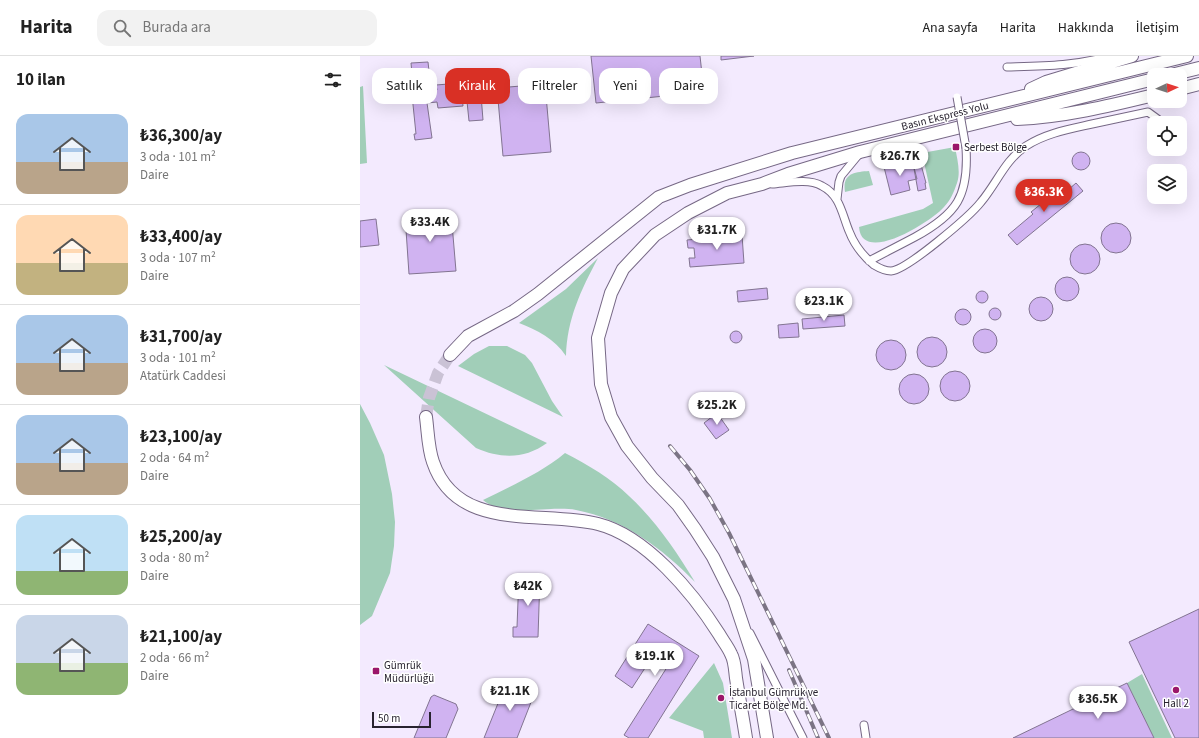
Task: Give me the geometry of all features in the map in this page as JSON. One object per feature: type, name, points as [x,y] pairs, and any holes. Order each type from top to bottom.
[{"type":"main road","points":[[1018,98],[1029,89],[1046,82],[1132,56]]},
{"type":"main road","name":"Basın Ekspress Yolu","points":[[450,355],[468,336],[514,310],[538,294],[659,197],[690,185],[792,153],[1187,56]]},
{"type":"main road","points":[[1187,71],[1199,68]]},
{"type":"main road","name":"Basın Ekspress Yolu","points":[[767,738],[754,659],[734,599],[713,557],[696,529],[678,505],[652,478],[627,446],[611,417],[601,384],[598,338],[611,294],[623,269],[655,235],[688,213],[727,193],[762,184],[788,174],[860,152],[1147,81]]},
{"type":"main road","points":[[1187,87],[1199,84]]},
{"type":"main road","points":[[990,120],[1052,117],[1072,114],[1147,97]]},
{"type":"main road","points":[[426,417],[429,446],[433,462],[446,486],[456,496],[481,510],[513,516],[569,518],[599,524],[628,536],[657,558],[709,618],[732,656],[746,738]]},
{"type":"street","points":[[1007,67],[1070,64],[1109,56]]},
{"type":"street","points":[[869,261],[925,232],[947,216],[954,208],[964,185],[967,167],[966,148],[957,97]]},
{"type":"street","points":[[762,184],[814,182],[830,191],[837,199],[855,244],[869,261],[878,267],[891,271],[899,269],[910,262],[975,210],[1012,158],[1027,146],[1059,131],[1148,112],[1154,116]]},
{"type":"street","points":[[837,199],[841,176],[860,152]]},
{"type":"street","points":[[734,599],[803,738]]},
{"type":"street","points":[[864,725],[866,738]]},
{"type":"green space","points":[[363,86],[367,163],[360,164],[360,87]]},
{"type":"green space","points":[[955,147],[959,174],[952,196],[944,207],[926,222],[898,237],[884,242],[872,242],[863,238],[859,227],[923,209],[933,203],[922,153]]},
{"type":"green space","points":[[869,171],[873,185],[845,192],[848,177],[854,173]]},
{"type":"green space","points":[[598,258],[581,293],[572,317],[566,356],[551,340],[519,323],[566,289]]},
{"type":"green space","points":[[489,346],[507,346],[525,355],[532,363],[552,401],[563,417],[458,366],[474,354]]},
{"type":"green space","points":[[384,365],[547,443],[530,452],[513,456],[485,452],[476,448]]},
{"type":"green space","points":[[360,404],[384,455],[392,494],[395,522],[394,546],[390,573],[372,616],[360,625]]},
{"type":"green space","points":[[565,453],[591,467],[607,478],[622,489],[639,505],[681,559],[695,582],[655,547],[626,528],[610,520],[576,510],[503,509],[492,506],[483,500],[536,473]]},
{"type":"green space","points":[[714,663],[723,683],[732,738],[704,738],[703,731],[669,718]]},
{"type":"green space","points":[[1142,674],[1172,738],[1154,738],[1127,683]]},
{"type":"building","points":[[591,56],[700,56],[701,68],[659,68],[659,97],[651,97],[651,68],[599,68],[599,103],[596,103]]},
{"type":"building","points":[[721,56],[754,56],[721,60]]},
{"type":"building","points":[[428,62],[429,68],[411,68],[411,63]]},
{"type":"building","points":[[445,84],[445,104],[463,104],[463,106],[438,108],[437,85]]},
{"type":"building","points":[[518,86],[518,104],[547,104],[551,152],[503,156],[498,104],[510,104],[510,87]]},
{"type":"building","points":[[413,104],[427,104],[432,138],[415,140],[414,134],[416,134]]},
{"type":"building","points":[[467,104],[482,104],[483,120],[469,121]]},
{"type":"building","points":[[1081,152],[1087,155],[1090,161],[1087,167],[1081,170],[1075,167],[1072,161],[1075,155]]},
{"type":"building","points":[[912,160],[917,179],[908,181],[910,190],[891,195],[884,167]]},
{"type":"building","points":[[920,161],[926,183],[926,189],[918,191],[913,163]]},
{"type":"building","points":[[1076,183],[1083,191],[1017,245],[1008,235],[1033,214],[1031,212],[1057,191],[1061,196]]},
{"type":"building","points":[[451,212],[456,271],[409,274],[405,215]]},
{"type":"building","points":[[376,219],[379,245],[360,247],[360,221]]},
{"type":"building","points":[[1116,223],[1127,227],[1131,238],[1127,249],[1116,253],[1105,249],[1101,238],[1105,227]]},
{"type":"building","points":[[742,235],[744,263],[690,267],[689,258],[695,258],[694,248],[688,248],[687,240]]},
{"type":"building","points":[[1085,244],[1096,248],[1100,259],[1096,270],[1085,274],[1074,270],[1070,259],[1074,248]]},
{"type":"building","points":[[1067,277],[1072,278],[1078,284],[1078,294],[1072,300],[1067,301],[1062,300],[1056,294],[1055,289],[1056,284],[1062,278]]},
{"type":"building","points":[[767,288],[768,299],[738,302],[737,291]]},
{"type":"building","points":[[980,291],[984,291],[988,297],[984,303],[980,303],[976,299],[976,295]]},
{"type":"building","points":[[1041,297],[1046,298],[1052,304],[1052,314],[1046,320],[1041,321],[1036,320],[1030,314],[1029,309],[1030,304],[1036,298]]},
{"type":"building","points":[[993,308],[997,308],[1001,314],[997,320],[993,320],[989,316],[989,312]]},
{"type":"building","points":[[960,309],[966,309],[971,314],[969,323],[966,325],[960,325],[955,320],[955,314]]},
{"type":"building","points":[[844,315],[845,326],[803,329],[802,319]]},
{"type":"building","points":[[798,323],[799,337],[779,338],[778,325]]},
{"type":"building","points":[[985,329],[990,330],[996,336],[996,346],[990,352],[985,353],[980,352],[974,346],[973,341],[974,336],[980,330]]},
{"type":"building","points":[[736,331],[740,333],[742,337],[740,341],[736,343],[732,341],[730,337],[732,333]]},
{"type":"building","points":[[932,337],[943,341],[947,352],[943,363],[932,367],[921,363],[917,352],[921,341]]},
{"type":"building","points":[[891,340],[902,344],[906,355],[902,366],[891,370],[880,366],[876,355],[880,344]]},
{"type":"building","points":[[955,371],[966,375],[970,386],[966,397],[955,401],[944,397],[940,386],[944,375]]},
{"type":"building","points":[[914,374],[925,378],[929,389],[925,400],[914,404],[903,400],[899,389],[903,378]]},
{"type":"building","points":[[717,413],[729,430],[716,439],[704,423]]},
{"type":"building","points":[[519,575],[540,576],[538,637],[513,637],[513,627],[517,627]]},
{"type":"building","name":"Hall 2","points":[[1199,609],[1199,738],[1175,738],[1129,642]]},
{"type":"building","points":[[648,624],[699,656],[648,738],[629,738],[624,735],[671,661],[656,651],[632,688],[615,676]]},
{"type":"building","points":[[507,681],[535,692],[517,738],[484,738]]},
{"type":"building","points":[[1127,683],[1154,738],[1013,738]]},
{"type":"building","points":[[434,695],[456,704],[458,709],[446,738],[414,738],[431,697]]},
{"type":"tunnel","points":[[426,417],[429,398],[438,373],[450,355]]},
{"type":"railway","points":[[670,446],[690,470],[710,499],[729,533],[829,738]]},
{"type":"railway","points":[[789,670],[818,738]]},
{"type":"place","name":"Serbest Bölge","points":[[956,147]]},
{"type":"place","name":"Gümrük Müdürlüğü","points":[[376,671]]},
{"type":"place","name":"Hall 2","points":[[1176,690]]},
{"type":"place","name":"İstanbul Gümrük ve Ticaret Bölge Md.","points":[[721,698]]}]
